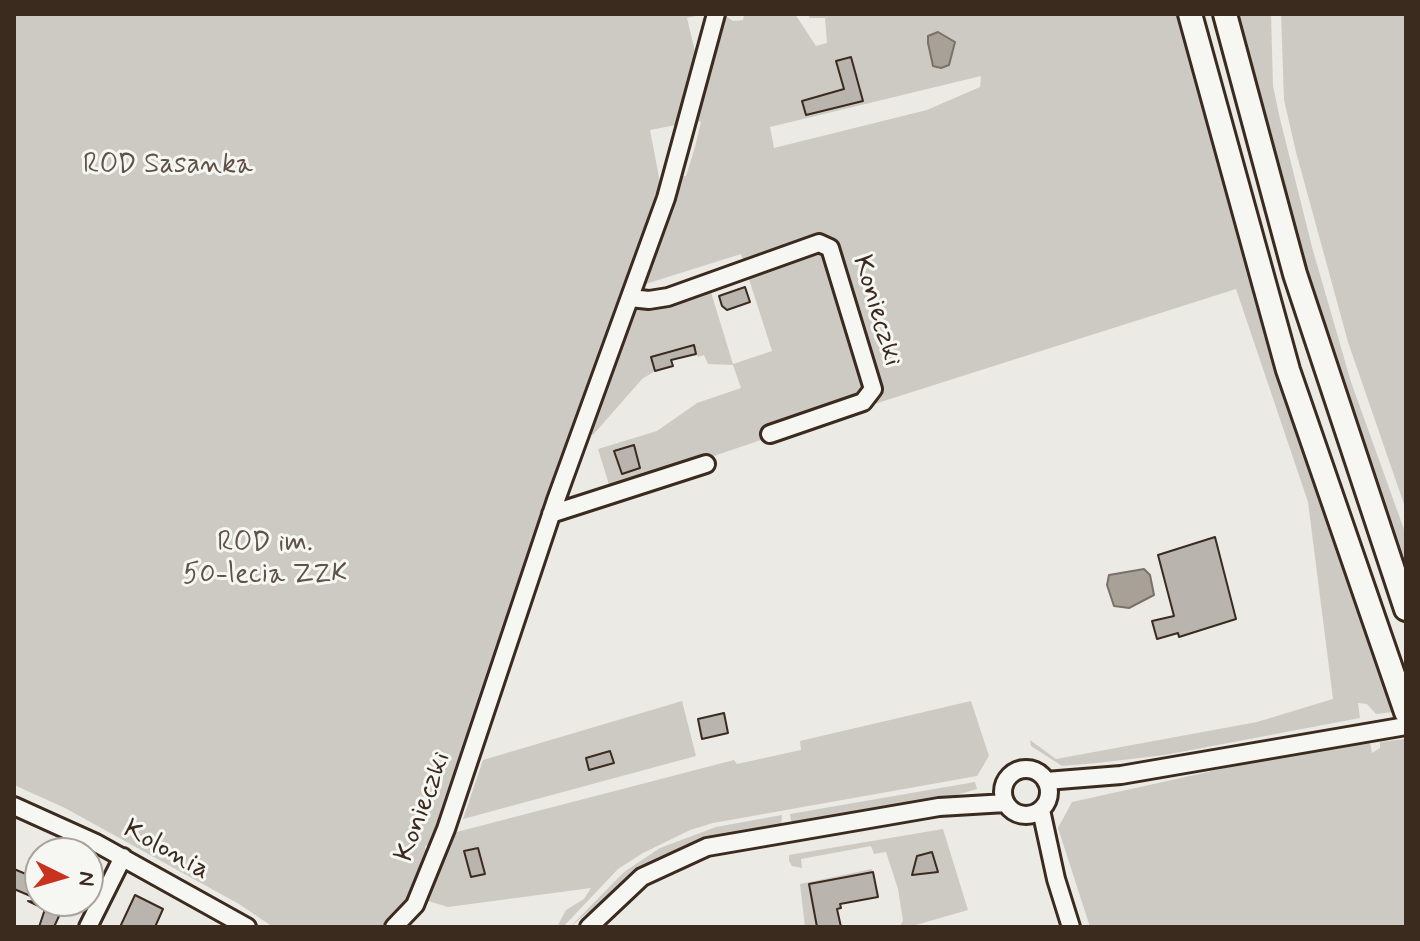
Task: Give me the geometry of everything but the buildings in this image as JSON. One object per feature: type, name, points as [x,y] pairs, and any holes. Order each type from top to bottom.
[{"type":"main road","points":[[1190,14],[1288,370],[1406,712]]},
{"type":"main road","points":[[1225,14],[1308,319],[1406,609]]},
{"type":"street","name":"Konieczki","points":[[394,927],[415,905],[437,854],[551,514],[666,198],[716,14]]},
{"type":"street","name":"Konieczki","points":[[630,298],[649,300],[668,297],[819,243],[830,248],[873,389],[863,402],[770,434]]},
{"type":"street","points":[[551,514],[706,464]]},
{"type":"street","points":[[1071,927],[1056,879],[1040,800],[1039,773],[1024,769],[1011,775],[1005,795],[1014,811],[1040,800],[1121,775],[1406,726]]},
{"type":"street","points":[[589,927],[642,877],[707,847],[1005,795]]},
{"type":"street","name":"Kolonia","points":[[14,806],[123,857],[247,927]]},
{"type":"street","points":[[88,927],[123,857]]},
{"type":"green space","name":"ROD im. 50-lecia ZZK","points":[[14,14],[704,14],[687,18],[697,60],[681,124],[650,130],[661,188],[432,843],[425,846],[427,857],[406,908],[384,927],[273,927],[239,904],[65,808],[14,785]]},
{"type":"green space","points":[[723,14],[733,21],[743,20],[744,14],[795,14],[816,46],[827,43],[825,18],[810,18],[807,14],[1179,14],[1255,297],[1394,712],[1376,714],[1367,704],[1358,703],[1360,718],[1165,755],[1097,763],[1062,766],[1031,746],[1030,740],[1056,759],[1257,722],[1333,699],[1308,502],[1236,289],[611,491],[598,449],[657,431],[697,403],[741,388],[733,365],[708,364],[704,355],[698,357],[693,345],[652,357],[655,371],[642,379],[593,435],[587,431],[630,312],[710,289],[733,364],[772,351],[741,254],[639,286],[679,176],[686,176],[701,122],[693,119]],"holes":[[[981,76],[980,87],[927,110],[774,148],[770,127]]]},
{"type":"green space","points":[[1238,14],[1271,14],[1273,86],[1280,119],[1312,247],[1351,382],[1406,535],[1406,574],[1295,233]]},
{"type":"green space","points":[[1281,14],[1406,14],[1406,510],[1348,342],[1296,152],[1284,100]]},
{"type":"green space","points":[[682,701],[696,756],[463,819],[483,760]]},
{"type":"green space","points":[[971,701],[989,756],[977,776],[713,823],[690,830],[618,869],[563,927],[558,925],[566,910],[584,899],[591,888],[448,907],[425,900],[449,834],[734,760],[737,764],[801,750],[800,741]]},
{"type":"green space","points":[[1404,739],[1406,927],[1090,927],[1058,828],[1072,802],[1285,755],[1370,743],[1372,753],[1380,748],[1380,742]]},
{"type":"green space","points":[[975,782],[977,789],[939,800],[795,824],[791,821],[790,814]]},
{"type":"green space","points":[[782,815],[781,827],[698,844],[667,855],[635,874],[570,927],[624,872],[660,848],[716,827]]},
{"type":"green space","points":[[943,829],[968,910],[909,927],[899,927],[903,921],[898,889],[886,852],[874,854],[871,846],[801,859],[802,868],[792,866],[789,861],[789,855]]},
{"type":"green space","points":[[872,869],[873,872],[810,884],[817,927],[805,927],[800,884]]},
{"type":"shaded area","points":[[938,32],[955,42],[949,65],[941,68],[933,66],[928,43],[928,36]]},
{"type":"shaded area","points":[[1144,569],[1150,575],[1154,595],[1129,608],[1114,606],[1107,585],[1109,575]]},
{"type":"park label","name":"ROD Sasanka","points":[[168,166]]}]
